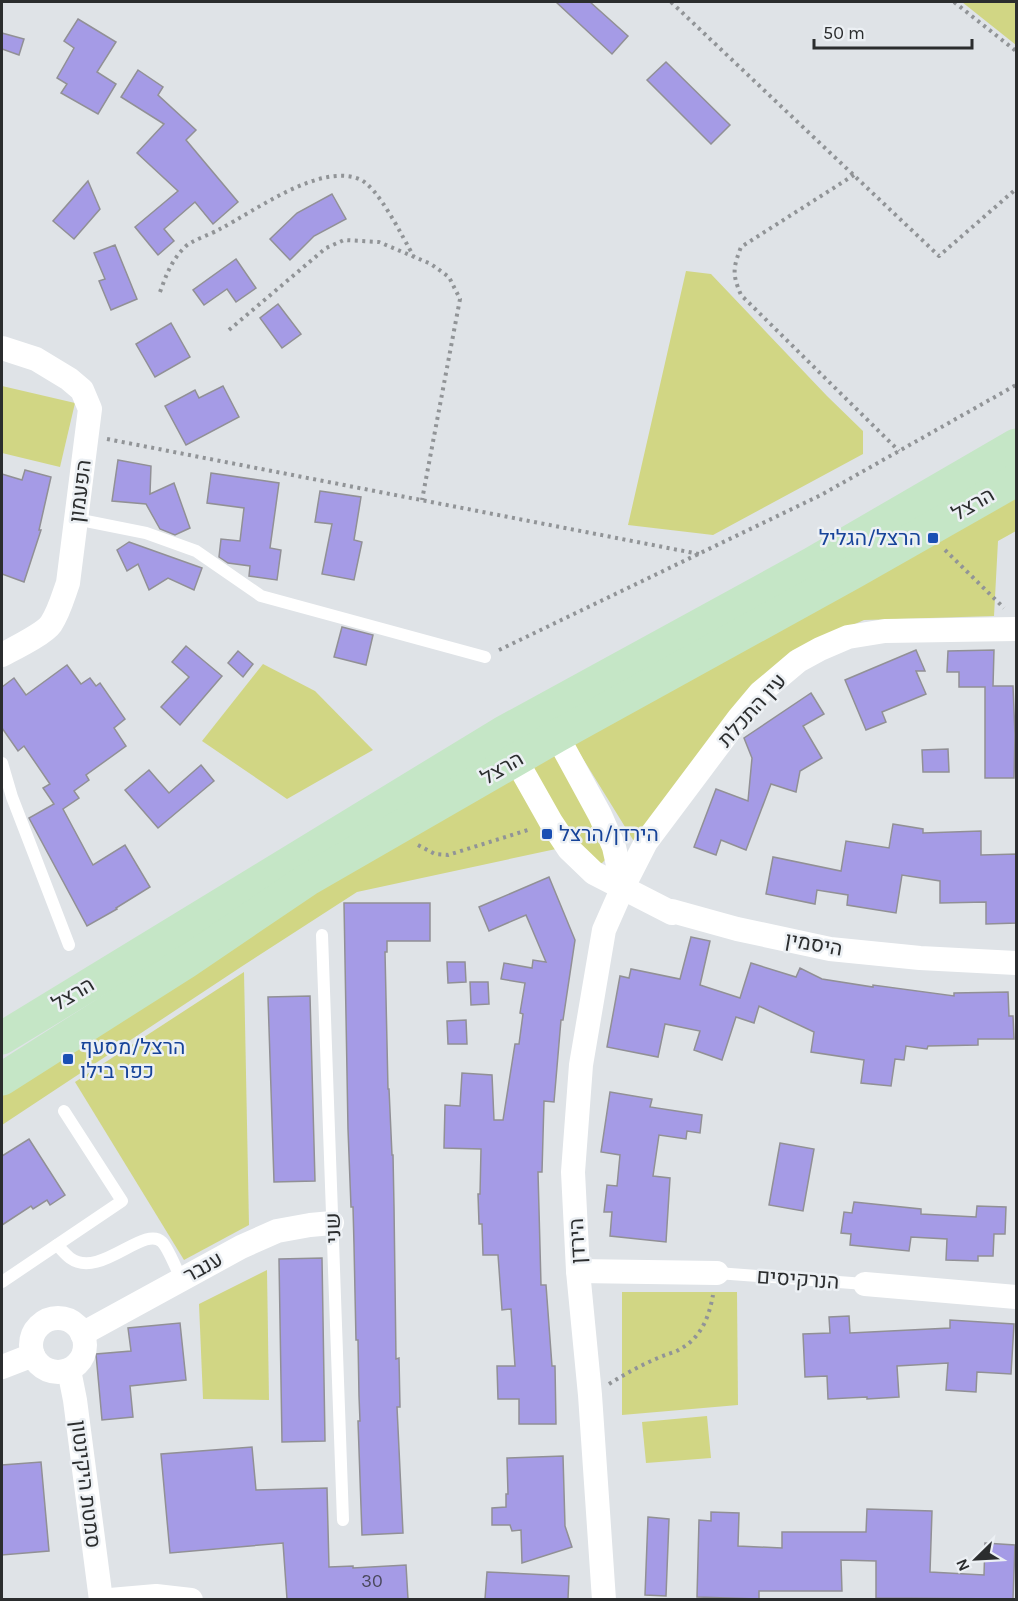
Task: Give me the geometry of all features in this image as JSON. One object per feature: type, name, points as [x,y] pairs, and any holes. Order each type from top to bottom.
[{"type":"main road","name":"הרצל","points":[[2,1038],[502,733],[801,569],[1017,445]]},
{"type":"main road","name":"הרצל","points":[[2,1078],[186,962],[307,880],[557,736],[1017,480]]},
{"type":"street","name":"הפעמון","points":[[2,348],[36,358],[69,379],[82,390],[90,409],[68,583],[61,603],[50,626],[2,655]]},
{"type":"street","name":"עין התכלת","points":[[623,887],[646,842],[739,718],[760,693],[798,661],[848,637],[885,631],[1013,621]]},
{"type":"street","points":[[557,736],[600,815],[614,847],[623,887]]},
{"type":"street","name":"היסמין","points":[[516,760],[570,849],[594,873],[672,913],[672,911],[737,929],[830,949],[920,958],[1017,963]]},
{"type":"street","name":"הירדן","points":[[604,1599],[590,1395],[578,1271],[573,1172],[581,1065],[604,930],[623,887]]},
{"type":"street","name":"ענבר","points":[[82,1334],[241,1247],[276,1231],[332,1223]]},
{"type":"street","name":"הנרקיסים","points":[[578,1271],[717,1273]]},
{"type":"street","name":"הנרקיסים","points":[[865,1284],[1017,1297]]},
{"type":"street","points":[[60,1318],[73,1323],[82,1334],[84,1350],[76,1365],[69,1370],[61,1372],[44,1368],[33,1355],[32,1337],[43,1323],[60,1318]]},
{"type":"street","points":[[2,1367],[33,1355]]},
{"type":"street","name":"סמטת היקינטון","points":[[69,1370],[101,1599]]},
{"type":"street","points":[[110,1599],[156,1596],[191,1599]]},
{"type":"lane","points":[[76,519],[146,533],[195,551],[261,596],[485,657]]},
{"type":"lane","points":[[2,763],[5,788],[69,945]]},
{"type":"lane","name":"שני","points":[[322,935],[343,1520]]},
{"type":"lane","points":[[2,1282],[122,1201],[64,1111]]},
{"type":"lane","points":[[57,1245],[71,1259],[90,1263],[106,1259],[144,1239],[157,1238],[162,1241],[181,1279]]},
{"type":"lane","name":"הנרקיסים","points":[[717,1273],[865,1284]]},
{"type":"path","points":[[671,2],[939,256],[1017,189]]},
{"type":"path","points":[[954,2],[1017,51]]},
{"type":"path","points":[[160,292],[169,268],[185,246],[221,229],[279,196],[314,180],[337,175],[360,179],[377,194],[414,257]]},
{"type":"path","points":[[854,175],[741,247],[734,264],[734,279],[741,295],[899,451]]},
{"type":"path","points":[[229,330],[326,248],[344,240],[379,242],[431,264],[449,277],[460,299],[423,500]]},
{"type":"path","points":[[485,657],[821,495],[1017,385]]},
{"type":"path","points":[[87,435],[699,554]]},
{"type":"path","points":[[925,532],[977,580],[1013,621]]},
{"type":"path","points":[[418,845],[435,854],[448,855],[552,822]]},
{"type":"path","points":[[590,1395],[632,1370],[680,1349],[695,1339],[709,1316],[717,1273]]},
{"type":"green space","points":[[962,2],[1016,2],[1016,45]]},
{"type":"green space","points":[[686,271],[711,274],[863,431],[863,454],[713,535],[628,525]]},
{"type":"green space","points":[[2,386],[75,403],[60,467],[2,453]]},
{"type":"green space","points":[[1016,494],[1016,531],[998,541],[994,616],[864,620],[819,640],[635,843],[572,741]]},
{"type":"green space","points":[[263,664],[315,691],[373,750],[287,799],[202,741]]},
{"type":"green space","points":[[558,747],[608,857],[602,863],[591,863],[523,763]]},
{"type":"green space","points":[[512,777],[556,849],[357,892],[2,1125],[2,1093],[320,887]]},
{"type":"green space","points":[[244,972],[249,1225],[184,1260],[75,1082]]},
{"type":"green space","points":[[267,1270],[269,1400],[203,1399],[199,1304]]},
{"type":"green space","points":[[622,1292],[737,1292],[738,1405],[622,1415]]},
{"type":"green space","points":[[707,1416],[711,1458],[646,1463],[642,1422]]},
{"type":"building","points":[[556,2],[590,2],[628,36],[612,54]]},
{"type":"building","points":[[78,19],[116,42],[97,72],[116,84],[98,114],[61,93],[67,84],[57,78],[74,48],[64,41]]},
{"type":"building","points":[[2,33],[24,39],[19,55],[2,49]]},
{"type":"building","points":[[666,62],[730,125],[711,144],[647,80]]},
{"type":"building","points":[[138,70],[163,87],[158,95],[196,130],[186,140],[238,202],[213,224],[195,202],[164,229],[174,241],[158,255],[135,227],[178,191],[137,153],[164,124],[121,97]]},
{"type":"building","points":[[88,181],[100,209],[74,239],[53,221]]},
{"type":"building","points":[[332,194],[346,219],[314,236],[290,260],[270,239],[297,213]]},
{"type":"building","points":[[115,245],[137,299],[111,310],[99,281],[105,279],[94,253]]},
{"type":"building","points":[[236,259],[256,288],[236,302],[227,289],[204,305],[193,290]]},
{"type":"building","points":[[278,304],[301,334],[282,348],[260,318]]},
{"type":"building","points":[[171,323],[190,357],[155,377],[136,344]]},
{"type":"building","points":[[223,386],[239,417],[186,445],[165,406],[195,390],[199,398]]},
{"type":"building","points":[[118,460],[151,466],[150,494],[174,483],[190,528],[175,535],[160,529],[146,504],[112,501]]},
{"type":"building","points":[[25,470],[51,477],[39,530],[41,530],[24,582],[2,574],[2,474],[22,480]]},
{"type":"building","points":[[211,473],[279,483],[270,548],[281,550],[277,580],[249,576],[250,566],[228,563],[219,557],[221,539],[240,541],[244,508],[207,503]]},
{"type":"building","points":[[320,491],[361,497],[354,540],[362,542],[354,580],[322,574],[332,524],[315,522]]},
{"type":"building","points":[[129,542],[202,568],[194,590],[168,578],[149,590],[138,564],[127,571],[117,550]]},
{"type":"building","points":[[342,627],[373,635],[366,665],[334,657]]},
{"type":"building","points":[[186,646],[222,676],[180,725],[161,707],[189,677],[172,662]]},
{"type":"building","points":[[916,650],[925,671],[916,671],[926,694],[882,712],[886,722],[866,730],[845,680]]},
{"type":"building","points":[[994,650],[993,686],[1013,686],[1014,778],[985,778],[985,687],[959,687],[959,672],[947,672],[948,651]]},
{"type":"building","points":[[238,651],[253,664],[243,677],[228,663]]},
{"type":"building","points":[[67,665],[81,684],[90,678],[96,686],[100,683],[125,719],[114,728],[126,746],[86,775],[89,780],[74,791],[79,798],[63,809],[93,865],[125,845],[150,887],[87,926],[29,818],[54,804],[43,788],[50,784],[24,746],[18,751],[2,728],[2,687],[14,678],[26,695]]},
{"type":"building","points":[[811,693],[824,714],[803,726],[822,758],[800,771],[796,792],[771,784],[746,850],[721,840],[716,855],[694,847],[716,789],[748,801],[752,758],[744,738]]},
{"type":"building","points":[[948,749],[949,772],[923,772],[922,750]]},
{"type":"building","points":[[201,765],[214,781],[158,828],[125,790],[149,770],[169,793]]},
{"type":"building","points":[[893,824],[923,829],[923,833],[981,831],[981,855],[1017,854],[1017,923],[986,924],[986,902],[940,903],[940,881],[902,875],[896,913],[847,905],[848,895],[817,890],[815,904],[766,894],[773,857],[841,871],[846,841],[889,848]]},
{"type":"building","points":[[549,877],[575,940],[563,1020],[561,1020],[554,1102],[544,1101],[542,1172],[538,1172],[541,1285],[546,1285],[552,1366],[555,1366],[556,1424],[519,1424],[519,1399],[498,1399],[497,1366],[515,1366],[511,1309],[502,1310],[498,1255],[483,1255],[478,1194],[480,1194],[481,1149],[444,1148],[445,1105],[460,1106],[462,1073],[492,1075],[494,1120],[503,1120],[515,1044],[519,1044],[523,1014],[520,1013],[525,983],[501,979],[504,963],[532,968],[533,960],[546,962],[526,915],[489,931],[479,907]]},
{"type":"building","points":[[344,903],[430,903],[430,941],[387,941],[387,952],[385,952],[388,1089],[393,1155],[396,1359],[399,1358],[400,1407],[397,1407],[403,1533],[362,1535],[358,1340],[356,1340],[353,1207],[351,1207],[348,1129]]},
{"type":"building","points":[[691,937],[710,941],[700,985],[740,998],[751,963],[796,977],[800,968],[822,979],[873,987],[873,985],[954,996],[954,993],[1008,992],[1009,1016],[1013,1016],[1014,1039],[978,1039],[978,1045],[928,1046],[927,1049],[906,1046],[904,1060],[895,1059],[891,1086],[861,1083],[864,1060],[811,1052],[814,1032],[759,1006],[754,1023],[736,1017],[722,1060],[694,1050],[700,1031],[665,1024],[658,1057],[607,1047],[620,976],[629,978],[631,969],[680,979]]},
{"type":"building","points":[[447,962],[465,962],[466,982],[448,983]]},
{"type":"building","points":[[470,982],[488,982],[489,1004],[471,1005]]},
{"type":"building","points":[[310,996],[315,1181],[274,1182],[268,997]]},
{"type":"building","points":[[466,1020],[467,1044],[448,1044],[447,1021]]},
{"type":"building","points":[[610,1092],[652,1099],[650,1107],[702,1115],[700,1133],[687,1131],[686,1139],[659,1135],[653,1176],[670,1178],[666,1242],[610,1236],[612,1212],[604,1212],[607,1185],[617,1186],[620,1155],[601,1152]]},
{"type":"building","points":[[29,1139],[65,1195],[50,1205],[47,1200],[33,1209],[31,1206],[2,1225],[2,1156]]},
{"type":"building","points":[[780,1143],[814,1149],[803,1211],[769,1205]]},
{"type":"building","points":[[854,1202],[921,1209],[921,1214],[976,1217],[977,1206],[1006,1207],[1005,1234],[994,1234],[993,1256],[978,1256],[978,1261],[946,1260],[947,1239],[911,1237],[909,1251],[850,1245],[851,1234],[841,1233],[844,1212],[852,1213]]},
{"type":"building","points":[[322,1258],[325,1441],[282,1442],[279,1259]]},
{"type":"building","points":[[849,1316],[850,1333],[950,1328],[950,1320],[1014,1324],[1011,1374],[977,1372],[976,1392],[946,1390],[948,1363],[897,1366],[899,1397],[828,1399],[827,1376],[805,1377],[803,1334],[830,1333],[829,1317]]},
{"type":"building","points":[[180,1323],[186,1380],[130,1386],[133,1417],[102,1420],[96,1354],[131,1351],[128,1328]]},
{"type":"building","points":[[252,1447],[256,1490],[327,1488],[329,1567],[406,1565],[408,1599],[287,1599],[283,1543],[170,1553],[161,1454]]},
{"type":"building","points":[[563,1456],[565,1526],[572,1547],[522,1563],[521,1530],[512,1531],[510,1525],[492,1525],[492,1508],[506,1507],[507,1458]]},
{"type":"building","points":[[41,1462],[49,1551],[2,1555],[2,1465]]},
{"type":"building","points":[[867,1509],[932,1511],[930,1572],[984,1575],[985,1543],[1015,1545],[1013,1599],[876,1598],[876,1561],[841,1560],[842,1591],[759,1591],[759,1599],[697,1597],[699,1520],[711,1521],[711,1512],[739,1513],[738,1546],[782,1548],[782,1532],[866,1532]]},
{"type":"building","points":[[648,1517],[669,1519],[666,1596],[645,1595]]},
{"type":"building","points":[[487,1572],[569,1576],[568,1599],[485,1599]]},
{"type":"place","name":"הרצל/הגליל","points":[[933,538]]},
{"type":"place","name":"הירדן/הרצל","points":[[547,834]]},
{"type":"place","name":"הרצל/מסעף כפר בילו","points":[[68,1059]]}]
